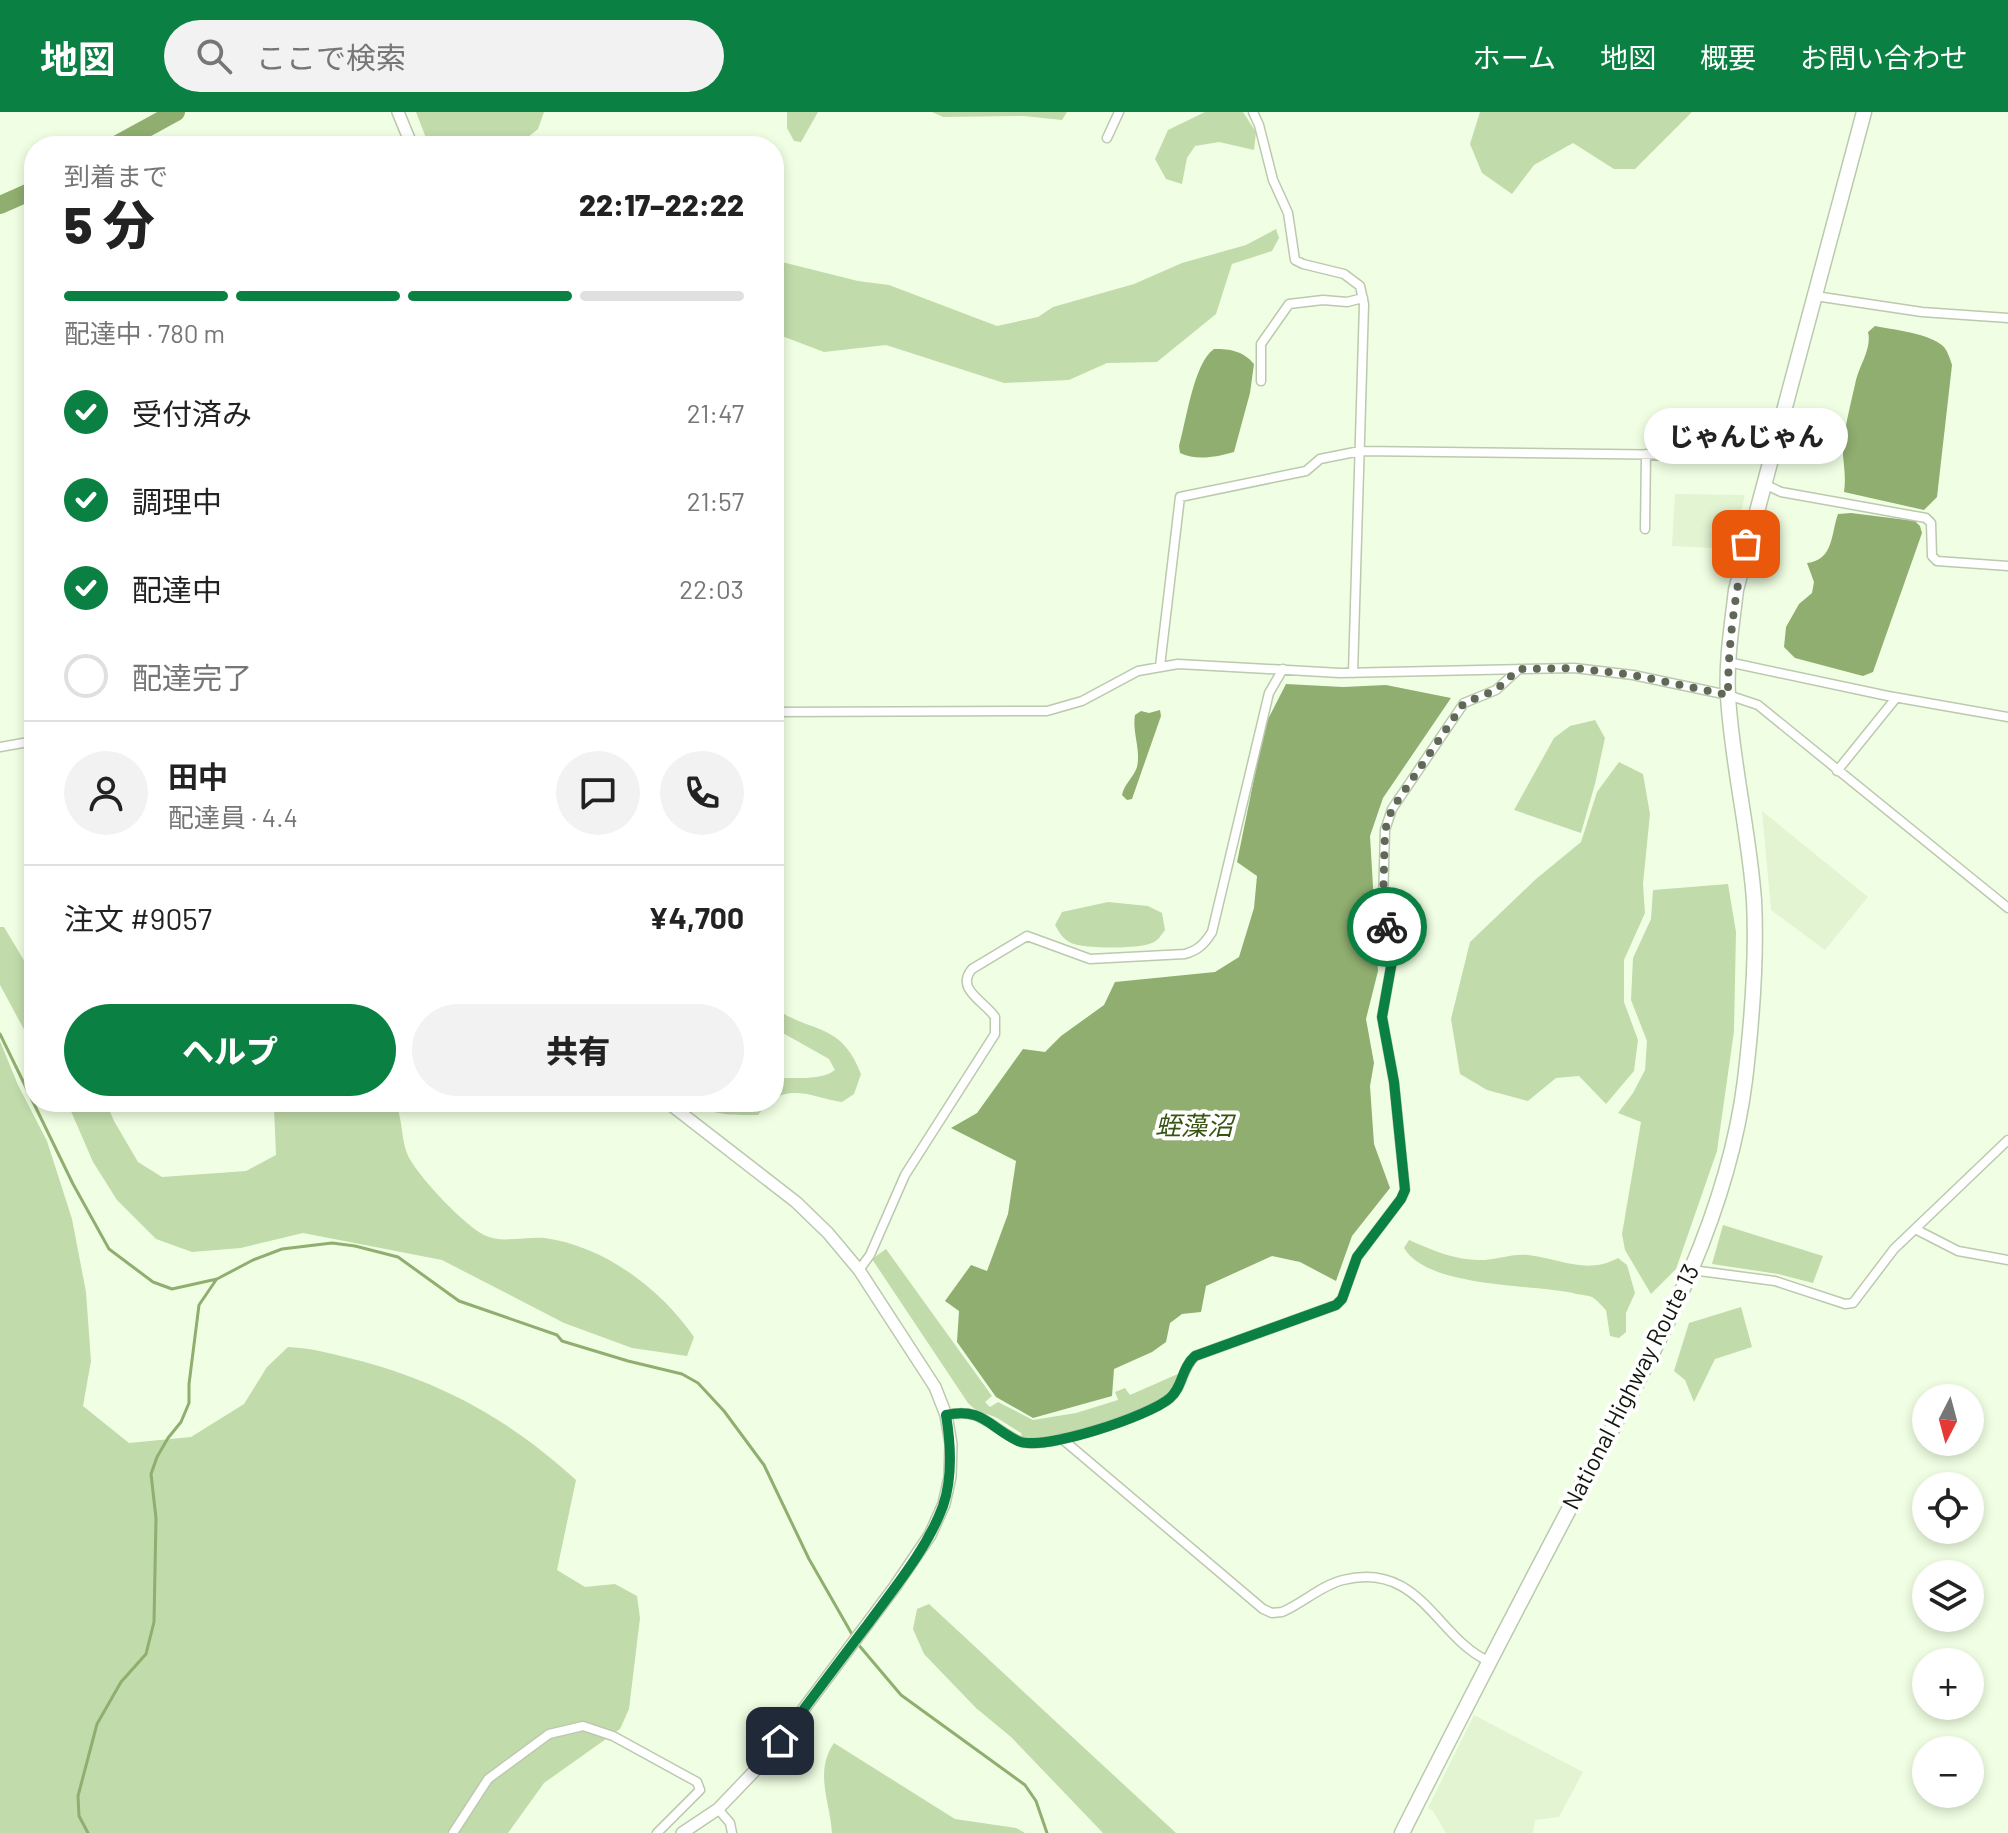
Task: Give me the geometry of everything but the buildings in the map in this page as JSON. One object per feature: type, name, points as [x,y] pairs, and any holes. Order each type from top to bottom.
[{"type":"highway","name":"National Highway Route 13","points":[[1402,1833],[1488,1661],[1664,1332],[1692,1270],[1724,1183],[1736,1139],[1751,1016],[1754,904],[1747,827],[1728,695],[1728,662],[1736,590],[1864,112]]},
{"type":"street","points":[[398,112],[408,136]]},
{"type":"street","points":[[1107,138],[1119,112]]},
{"type":"street","points":[[1253,112],[1273,180],[1288,213],[1295,260],[1344,274],[1360,286],[1363,298],[1353,673]]},
{"type":"street","points":[[1815,296],[1922,312],[2008,318]]},
{"type":"street","points":[[1261,381],[1261,344],[1289,304],[1323,300],[1347,302],[1363,298]]},
{"type":"street","points":[[1160,666],[1180,497],[1306,471],[1320,459],[1360,451],[1770,456]]},
{"type":"street","points":[[1645,529],[1646,454]]},
{"type":"street","points":[[1764,484],[1781,492],[1926,518],[1931,523],[1932,556],[1937,561],[2008,566]]},
{"type":"street","points":[[1728,662],[1896,698],[2008,717]]},
{"type":"street","points":[[784,712],[1047,711],[1082,701],[1138,671],[1160,666],[1212,664],[1353,673],[1574,668],[1633,675],[1728,695],[1758,705],[2008,908]]},
{"type":"street","points":[[859,1270],[870,1255],[905,1175],[995,1034],[995,1017],[965,983],[972,969],[1027,936],[1090,959],[1185,954],[1206,943],[1212,932],[1269,693],[1283,669]]},
{"type":"street","points":[[946,1415],[970,1412],[1021,1442],[1030,1444],[1089,1433],[1167,1401],[1175,1394],[1184,1369],[1195,1356],[1336,1305],[1342,1299],[1357,1257],[1405,1190],[1394,1082],[1382,1017],[1392,961],[1383,903],[1385,830],[1392,809],[1464,703],[1496,690],[1519,669]]},
{"type":"street","points":[[1837,771],[1896,698]]},
{"type":"street","points":[[0,747],[24,743]]},
{"type":"street","points":[[680,1112],[796,1202],[828,1233],[859,1270],[935,1387],[946,1415],[951,1444],[950,1477],[944,1504],[930,1535],[894,1588],[767,1758],[718,1809],[682,1833]]},
{"type":"street","points":[[1692,1270],[1775,1281],[1845,1304],[1853,1303],[1894,1249],[2008,1140]]},
{"type":"street","points":[[1917,1230],[1958,1251],[2008,1260]]},
{"type":"street","points":[[1061,1438],[1263,1609],[1272,1613],[1282,1612],[1344,1580],[1384,1580],[1416,1595],[1475,1656],[1488,1661]]},
{"type":"street","points":[[453,1833],[488,1779],[549,1734],[583,1726],[613,1736],[697,1782],[700,1790],[694,1799],[657,1833]]},
{"type":"street","points":[[718,1809],[730,1823],[732,1833]]},
{"type":"shaded area","points":[[416,112],[544,112],[538,129],[529,136],[425,136]]},
{"type":"shaded area","points":[[787,112],[818,112],[801,142],[794,141],[787,128]]},
{"type":"shaded area","points":[[932,112],[1067,112],[1062,120],[1024,116],[943,117]]},
{"type":"shaded area","points":[[1205,112],[1243,112],[1256,132],[1254,150],[1219,142],[1195,146],[1187,158],[1182,184],[1166,179],[1155,159],[1168,130]]},
{"type":"shaded area","points":[[1480,112],[1692,112],[1635,169],[1614,169],[1573,143],[1534,165],[1512,194],[1482,173],[1470,144]]},
{"type":"shaded area","points":[[1276,229],[1279,238],[1272,251],[1232,264],[1216,314],[1157,362],[1107,363],[1069,380],[1004,383],[886,345],[824,352],[784,337],[784,262],[858,281],[889,285],[997,326],[1038,317],[1053,307],[1134,284],[1182,263],[1246,245]]},
{"type":"shaded area","points":[[1675,494],[1745,495],[1733,549],[1672,546]]},
{"type":"shaded area","points":[[1595,720],[1605,738],[1581,833],[1514,810],[1554,738],[1570,726]]},
{"type":"shaded area","points":[[1619,762],[1643,774],[1650,814],[1643,884],[1645,913],[1624,960],[1624,1002],[1638,1040],[1634,1071],[1606,1104],[1579,1076],[1556,1078],[1528,1101],[1487,1090],[1460,1074],[1451,1019],[1470,942],[1536,879],[1581,842],[1597,792]]},
{"type":"shaded area","points":[[1762,811],[1868,897],[1825,950],[1771,910]]},
{"type":"shaded area","points":[[1728,884],[1736,932],[1734,1031],[1717,1151],[1676,1269],[1651,1294],[1625,1250],[1622,1234],[1641,1122],[1618,1113],[1645,1070],[1647,1041],[1631,1000],[1633,958],[1651,919],[1653,890]]},
{"type":"shaded area","points":[[1108,902],[1148,906],[1162,913],[1165,930],[1156,941],[1145,945],[1099,947],[1071,943],[1055,925],[1062,912]]},
{"type":"shaded area","points":[[0,927],[4,927],[24,960],[24,1029],[0,985]]},
{"type":"shaded area","points":[[784,1014],[835,1037],[853,1057],[861,1074],[854,1094],[842,1102],[800,1093],[784,1095],[784,1078],[829,1074],[835,1070],[829,1059],[784,1034]]},
{"type":"shaded area","points":[[0,1041],[24,1097],[24,1112],[32,1112],[47,1141],[72,1219],[86,1292],[91,1361],[83,1406],[129,1443],[191,1437],[244,1404],[267,1367],[288,1347],[334,1354],[421,1381],[502,1422],[576,1480],[557,1570],[585,1587],[615,1584],[637,1596],[640,1618],[629,1709],[620,1729],[544,1783],[508,1833],[0,1833]]},
{"type":"shaded area","points":[[71,1112],[110,1112],[138,1162],[162,1177],[246,1171],[276,1155],[274,1112],[399,1112],[411,1161],[465,1222],[491,1238],[545,1238],[589,1250],[609,1260],[665,1302],[694,1337],[687,1356],[632,1348],[564,1323],[442,1260],[303,1233],[241,1248],[192,1252],[156,1239],[117,1200],[93,1162]]},
{"type":"shaded area","points":[[715,1112],[760,1112],[758,1115]]},
{"type":"shaded area","points":[[1723,1225],[1823,1256],[1813,1283],[1712,1264]]},
{"type":"shaded area","points":[[1409,1240],[1443,1254],[1470,1260],[1522,1255],[1585,1266],[1618,1258],[1627,1265],[1635,1293],[1626,1313],[1626,1332],[1619,1338],[1610,1336],[1606,1310],[1592,1297],[1481,1282],[1434,1271],[1416,1261],[1404,1248]]},
{"type":"shaded area","points":[[886,1249],[992,1396],[985,1402],[990,1407],[998,1402],[1033,1420],[1076,1413],[1118,1400],[1115,1392],[1125,1388],[1130,1395],[1180,1373],[1165,1399],[1131,1414],[1059,1436],[1022,1438],[1021,1433],[968,1403],[872,1259]]},
{"type":"shaded area","points":[[1741,1307],[1752,1347],[1715,1359],[1694,1402],[1685,1380],[1674,1371],[1689,1323]]},
{"type":"shaded area","points":[[929,1604],[1176,1833],[1103,1833],[1011,1737],[976,1708],[924,1654],[913,1629],[917,1609]]},
{"type":"shaded area","points":[[1474,1715],[1583,1772],[1559,1817],[1535,1820],[1533,1833],[1446,1833],[1428,1808]]},
{"type":"shaded area","points":[[834,1743],[955,1819],[1016,1828],[1025,1833],[832,1833],[824,1776],[828,1754]]},
{"type":"water","points":[[1875,326],[1938,342],[1952,365],[1937,497],[1924,510],[1844,492],[1846,427],[1856,380],[1867,350],[1868,332]]},
{"type":"water","points":[[1214,349],[1236,352],[1254,364],[1250,393],[1234,452],[1193,457],[1180,453],[1179,446],[1201,366]]},
{"type":"water","points":[[1838,514],[1915,521],[1922,533],[1873,672],[1863,676],[1795,658],[1784,647],[1786,627],[1799,604],[1812,593],[1814,582],[1807,563],[1816,561],[1827,551]]},
{"type":"water","name":"蛭藻沼","points":[[1286,684],[1343,687],[1386,685],[1451,698],[1383,798],[1370,836],[1378,971],[1366,1019],[1374,1063],[1370,1086],[1374,1144],[1390,1188],[1352,1236],[1336,1281],[1300,1262],[1272,1256],[1206,1286],[1201,1312],[1182,1314],[1170,1323],[1166,1342],[1152,1352],[1114,1369],[1112,1396],[1033,1418],[996,1397],[957,1342],[959,1311],[945,1301],[971,1265],[987,1271],[1008,1214],[1016,1161],[951,1128],[977,1113],[1023,1049],[1045,1052],[1061,1036],[1104,1005],[1115,982],[1215,972],[1239,957],[1254,908],[1257,876],[1237,862],[1265,725]]},
{"type":"water","points":[[1160,710],[1161,716],[1132,799],[1127,800],[1122,795],[1123,791],[1136,771],[1138,761],[1135,715],[1141,711],[1149,713]]},
{"type":"waterway","points":[[132,136],[176,112]]},
{"type":"waterway","points":[[0,205],[24,194]]},
{"type":"waterway","points":[[0,1034],[24,1083]]},
{"type":"waterway","points":[[38,1112],[109,1249],[153,1282],[172,1289],[217,1279],[282,1249],[332,1243],[355,1246],[398,1257],[459,1301],[557,1335],[562,1341],[682,1374],[698,1383],[724,1411],[764,1465],[809,1559],[853,1636]]},
{"type":"waterway","points":[[88,1833],[79,1816],[78,1796],[97,1724],[121,1682],[146,1654],[154,1622],[156,1518],[151,1474],[157,1457],[181,1422],[189,1403],[199,1305],[216,1280]]},
{"type":"waterway","points":[[857,1643],[901,1695],[1025,1785],[1036,1801],[1047,1833]]},
{"type":"way so far","points":[[1387,927],[1383,903],[1385,830],[1392,809],[1464,703],[1496,690],[1519,669],[1574,668],[1633,675],[1728,695],[1728,662],[1736,590],[1746,544]]},
{"type":"place","name":"じゃんじゃん","points":[[1746,544]]},
{"type":"route","points":[[780,1741],[930,1535],[944,1504],[950,1477],[951,1444],[946,1415],[970,1412],[1021,1442],[1030,1444],[1089,1433],[1167,1401],[1175,1394],[1184,1369],[1195,1356],[1336,1305],[1342,1299],[1357,1257],[1405,1190],[1394,1082],[1382,1017],[1392,961],[1387,927]]}]
